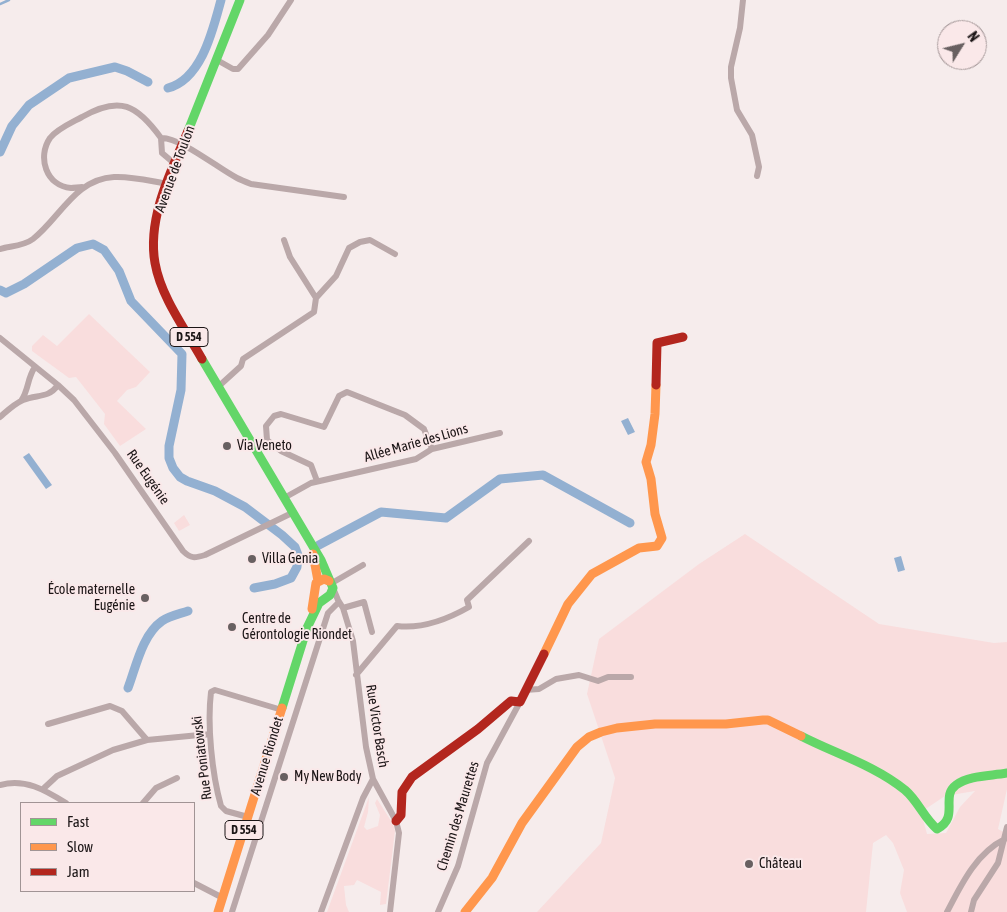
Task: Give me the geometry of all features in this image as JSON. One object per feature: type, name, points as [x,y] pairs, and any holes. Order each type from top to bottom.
[{"type":"street","name":"Avenue de Toulon","points":[[240,0],[157,214],[154,262],[164,291],[321,560],[330,589]]},
{"type":"street","points":[[217,60],[233,69],[238,69],[268,35],[291,0]]},
{"type":"street","points":[[743,0],[741,20],[731,67],[731,78],[737,110],[752,135],[759,167],[757,176]]},
{"type":"street","points":[[168,184],[113,177],[95,181],[82,187],[70,188],[52,178],[45,168],[43,156],[50,139],[60,129],[106,105],[125,106],[137,111],[148,120],[161,138],[162,153],[175,164]]},
{"type":"street","points":[[161,138],[167,138],[183,145],[238,179],[251,184],[344,196]]},
{"type":"street","points":[[0,249],[19,246],[32,240],[82,187]]},
{"type":"street","points":[[284,240],[290,257],[316,298]]},
{"type":"street","points":[[219,386],[241,366],[243,359],[314,312],[316,298],[336,276],[348,248],[360,242],[370,240],[395,254]]},
{"type":"street","points":[[396,821],[400,815],[402,792],[412,777],[478,729],[511,701],[520,702],[524,690],[568,604],[592,574],[639,548],[657,546],[662,538],[655,514],[651,479],[646,462],[651,445],[655,414],[657,343],[683,337]]},
{"type":"street","name":"Rue Eugénie","points":[[0,338],[74,400],[190,557],[196,558],[204,555],[292,513]]},
{"type":"street","points":[[0,417],[21,401],[27,391],[30,374],[35,367]]},
{"type":"street","points":[[21,401],[43,396],[54,391],[58,385]]},
{"type":"street","points":[[28,387],[36,397]]},
{"type":"street","points":[[317,481],[315,471],[311,465],[281,451],[267,440],[266,426],[274,416],[281,414],[324,427],[339,396],[347,392],[405,415],[424,429],[432,449]]},
{"type":"street","name":"Allée Marie des Lions","points":[[284,498],[311,482],[416,459],[432,449],[500,434]]},
{"type":"street","points":[[356,675],[397,626],[410,627],[422,625],[455,615],[469,607],[468,600],[529,541]]},
{"type":"street","name":"Avenue de Toulon","points":[[311,545],[317,585]]},
{"type":"street","points":[[340,604],[330,589],[324,579],[317,585],[319,596],[330,589],[362,565]]},
{"type":"street","name":"Avenue Riondet","points":[[308,628],[317,585]]},
{"type":"street","name":"Avenue Riondet","points":[[218,912],[308,628],[316,607],[330,589]]},
{"type":"street","points":[[232,912],[328,614],[340,604],[364,602],[372,632]]},
{"type":"street","name":"Rue Victor Basch","points":[[340,604],[353,641],[366,747],[373,779],[396,821],[398,833],[390,912]]},
{"type":"street","points":[[524,690],[539,689],[556,679],[579,675],[598,681],[608,677],[631,678]]},
{"type":"street","name":"Rue Poniatowski","points":[[248,817],[226,811],[221,806],[210,734],[211,692],[214,690],[282,710]]},
{"type":"street","name":"Chemin des Maurettes","points":[[438,912],[458,866],[486,763],[520,702]]},
{"type":"street","points":[[48,724],[110,706],[122,711],[148,740]]},
{"type":"street","points":[[464,912],[492,878],[522,823],[577,747],[589,737],[602,732],[636,726],[740,723],[768,720],[830,750],[871,767],[889,778],[907,792],[931,824],[937,828],[944,826],[948,820],[951,792],[956,786],[970,780],[1007,773]]},
{"type":"street","points":[[43,789],[57,776],[114,750],[148,740],[210,734]]},
{"type":"street","points":[[144,802],[156,788],[177,778]]},
{"type":"street","points":[[321,912],[363,798],[373,779]]},
{"type":"street","points":[[0,786],[20,782],[43,789],[64,802]]},
{"type":"street","points":[[971,912],[974,900],[998,863],[1007,826]]},
{"type":"street","points":[[947,912],[965,877],[995,844],[1005,839]]},
{"type":"street","points":[[195,883],[215,896],[223,898]]},
{"type":"shaded area","points":[[89,314],[150,372],[136,387],[127,390],[117,401],[146,429],[120,446],[104,424],[105,414],[76,377],[69,378],[32,351],[32,346],[43,335],[57,346]]},
{"type":"shaded area","points":[[184,515],[190,525],[179,531],[174,523]]},
{"type":"shaded area","points":[[745,534],[879,624],[994,643],[1007,642],[1007,789],[998,829],[1007,834],[1007,912],[907,912],[900,893],[904,870],[893,843],[886,835],[873,843],[866,912],[537,912],[601,843],[615,778],[587,694],[599,639],[699,564]],"holes":[[[975,791],[960,807],[946,833],[927,834],[921,812],[945,796]]]},
{"type":"shaded area","points":[[369,797],[364,827],[367,830],[378,826],[380,815],[375,803],[377,799],[393,824],[395,831],[386,904],[380,905],[381,892],[357,880],[354,885],[344,886],[346,905],[349,912],[327,912]]},
{"type":"water","points":[[628,418],[635,432],[628,435],[621,421]]},
{"type":"water","points":[[29,453],[52,485],[46,489],[23,457]]},
{"type":"water","points":[[901,556],[905,570],[898,572],[894,558]]},
{"type":"waterway","points":[[0,4],[9,0]]},
{"type":"waterway","points":[[168,88],[180,83],[190,75],[198,64],[210,38],[221,0]]},
{"type":"waterway","points":[[0,152],[12,126],[29,105],[69,78],[115,67],[148,82]]},
{"type":"waterway","points":[[0,290],[6,293],[24,284],[77,248],[93,244],[104,250],[119,271],[131,301],[182,354],[181,390],[169,446],[169,458],[173,468],[180,477],[187,481],[215,491],[245,507],[295,547],[298,555],[297,567],[291,578],[275,584],[254,588]]},
{"type":"waterway","points":[[319,545],[381,512],[446,518],[500,479],[543,475],[630,523]]},
{"type":"waterway","points":[[128,688],[140,652],[149,634],[162,621],[188,611]]},
{"type":"traffic: fast","points":[[188,131],[240,0]]},
{"type":"traffic: fast","points":[[202,359],[321,560],[333,588],[330,595],[319,603],[307,628],[282,708]]},
{"type":"traffic: fast","points":[[801,736],[868,767],[893,781],[910,794],[928,820],[937,829],[947,819],[950,795],[956,785],[967,779],[1007,773]]},
{"type":"traffic: slow","points":[[544,654],[568,604],[592,574],[639,548],[657,546],[662,538],[655,514],[651,479],[646,462],[651,445],[656,385]]},
{"type":"traffic: slow","points":[[313,554],[318,581]]},
{"type":"traffic: slow","points":[[312,609],[316,583],[324,579],[329,581]]},
{"type":"traffic: slow","points":[[218,912],[282,708]]},
{"type":"traffic: slow","points":[[465,912],[492,878],[522,823],[577,747],[589,737],[617,728],[655,724],[726,724],[763,720],[768,720],[801,736]]},
{"type":"traffic: jam","points":[[188,131],[162,195],[157,212],[153,246],[155,263],[162,288],[202,359]]},
{"type":"traffic: jam","points":[[656,385],[657,343],[683,337]]},
{"type":"traffic: jam","points":[[396,821],[401,815],[402,792],[412,777],[478,729],[511,701],[520,702],[544,654]]},
{"type":"place","name":"Via Veneto","points":[[227,446]]},
{"type":"place","name":"Villa Genia","points":[[252,559]]},
{"type":"place","name":"École maternelle Eugénie","points":[[145,598]]},
{"type":"place","name":"Centre de Gérontologie Riondet","points":[[232,627]]},
{"type":"place","name":"My New Body","points":[[284,777]]},
{"type":"place","name":"Château","points":[[749,864]]}]
